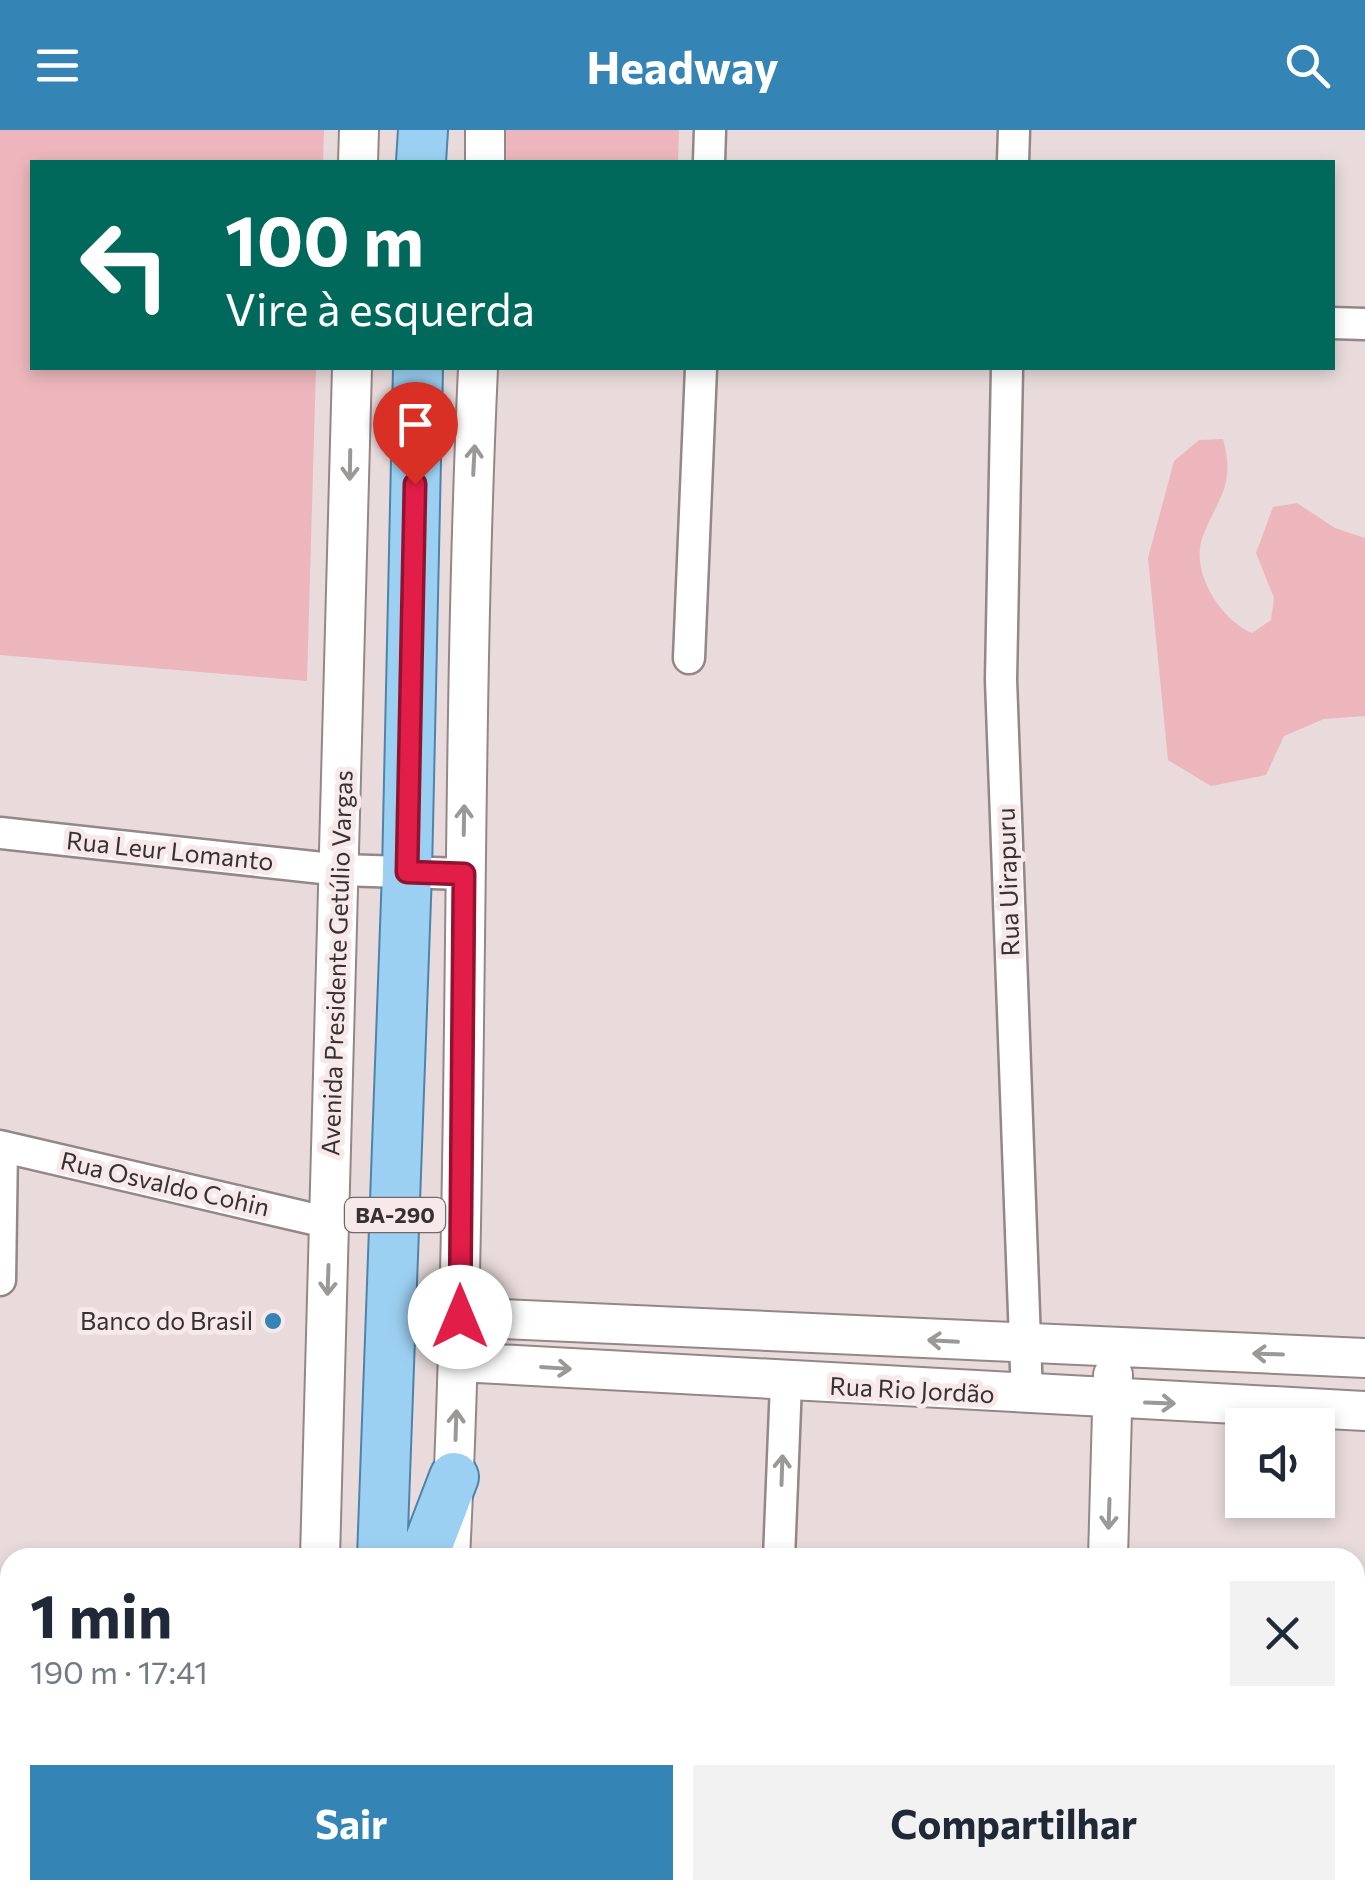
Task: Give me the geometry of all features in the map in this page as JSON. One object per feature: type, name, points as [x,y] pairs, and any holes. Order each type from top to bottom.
[{"type":"main road","name":"BA-290","points":[[382,1548],[407,872],[418,370]]},
{"type":"main road","points":[[427,1548],[454,1477]]},
{"type":"street","points":[[358,160],[359,130]]},
{"type":"street","points":[[485,160],[486,130]]},
{"type":"street","points":[[709,160],[710,130]]},
{"type":"street","points":[[1013,160],[1014,130]]},
{"type":"street","points":[[1335,323],[1365,324]]},
{"type":"street","name":"Avenida Presidente Getúlio Vargas","points":[[320,1548],[352,370]]},
{"type":"street","points":[[450,1548],[459,1362],[464,874],[478,370]]},
{"type":"street","points":[[689,658],[701,370]]},
{"type":"street","name":"Rua Uirapuru","points":[[1007,370],[1001,680],[1027,1396]]},
{"type":"street","name":"Rua Leur Lomanto","points":[[0,833],[340,870],[464,874]]},
{"type":"street","points":[[0,1280],[1,1146]]},
{"type":"street","name":"Rua Osvaldo Cohin","points":[[1,1146],[330,1223]]},
{"type":"street","name":"Rua Rio Jordão","points":[[460,1317],[1365,1358]]},
{"type":"street","points":[[1108,1548],[1114,1348]]},
{"type":"street","name":"Rua Rio Jordão","points":[[459,1362],[1365,1412]]},
{"type":"street","points":[[779,1548],[786,1383]]},
{"type":"shaded area","points":[[0,130],[324,130],[323,160],[30,160],[30,370],[316,370],[307,681],[0,655]]},
{"type":"shaded area","points":[[505,130],[679,130],[678,160],[504,160]]},
{"type":"shaded area","points":[[1223,439],[1226,480],[1203,536],[1200,564],[1219,606],[1240,627],[1252,633],[1271,620],[1274,598],[1256,553],[1273,507],[1297,503],[1335,528],[1365,538],[1365,716],[1324,719],[1284,736],[1266,775],[1211,786],[1168,760],[1148,558],[1174,461],[1199,440]]},
{"type":"place","name":"Banco do Brasil","points":[[273,1321]]},
{"type":"route","points":[[415,484],[407,872],[464,874],[460,1317]]}]
